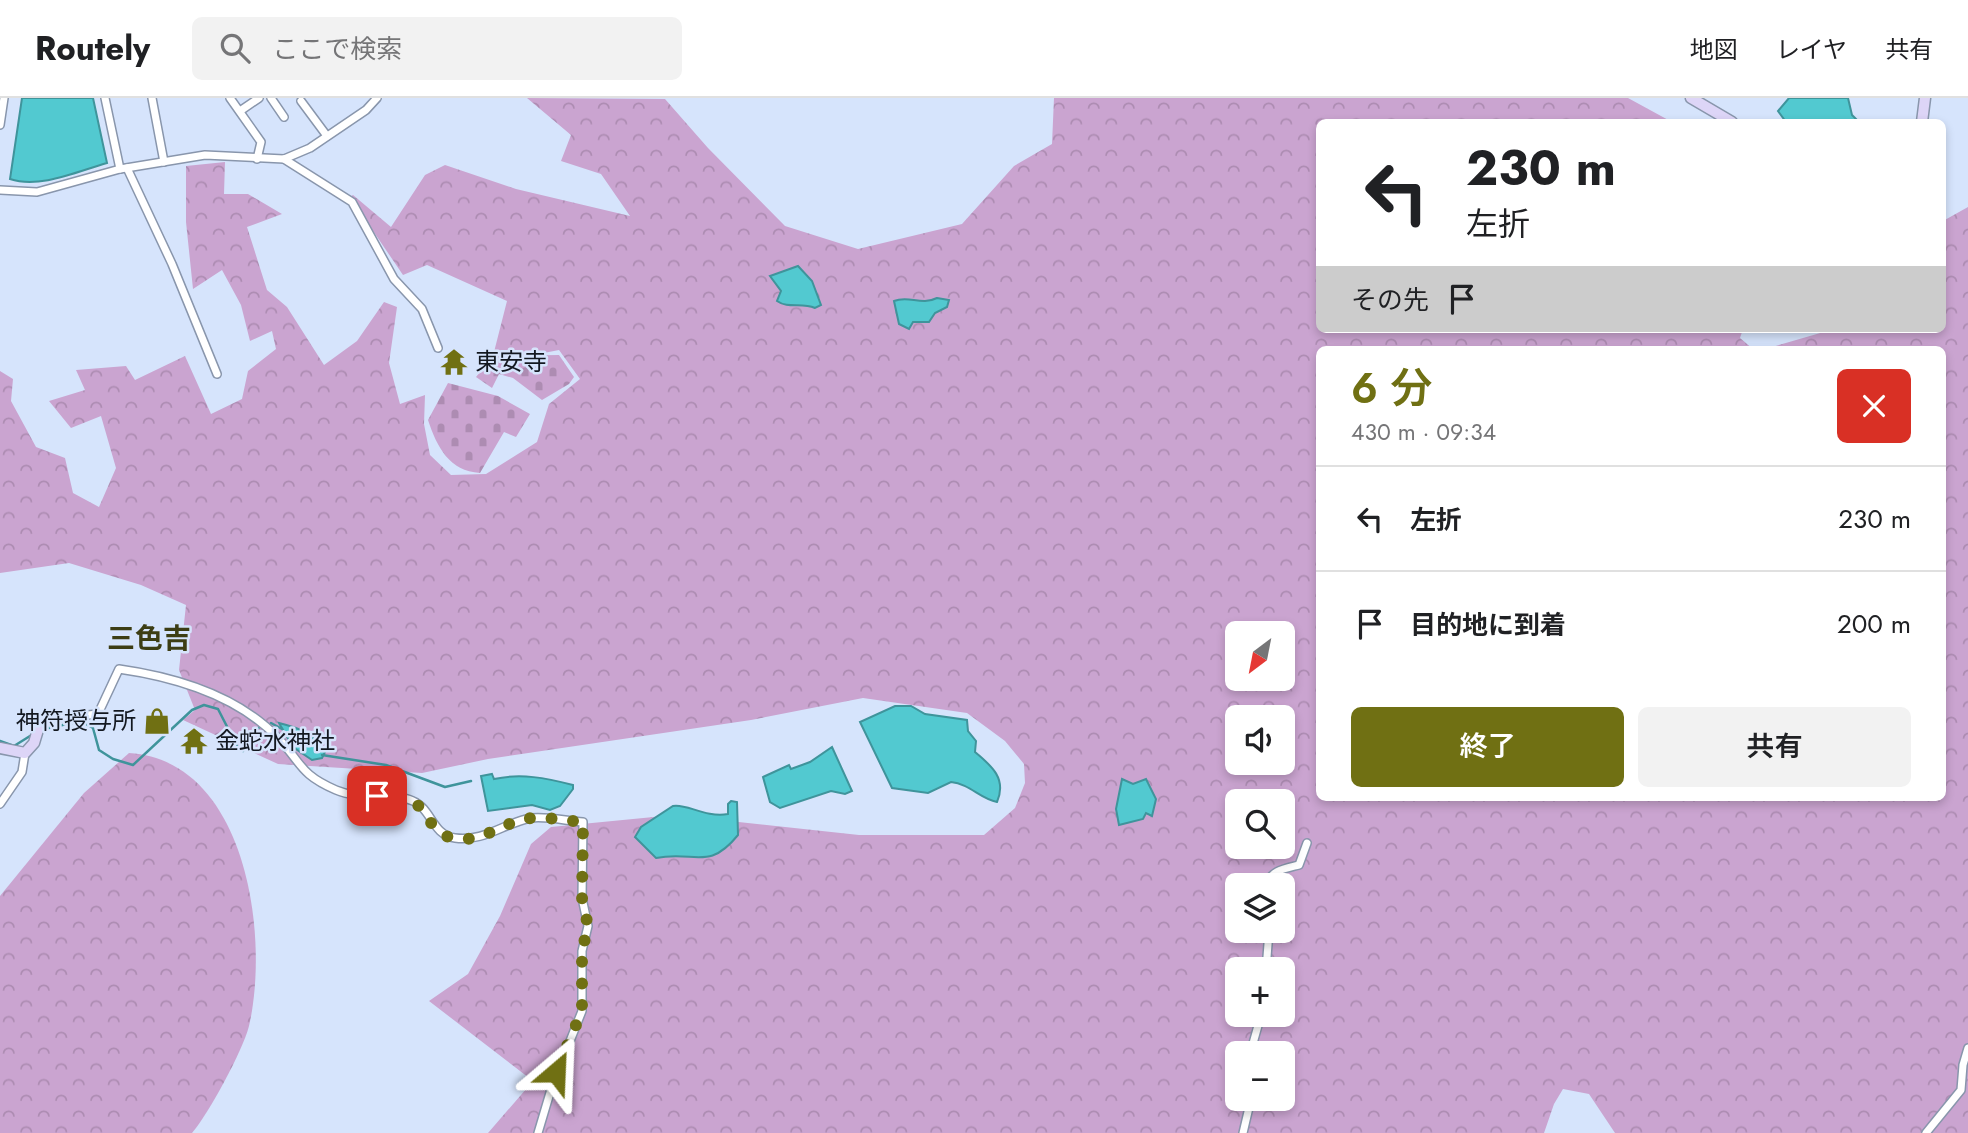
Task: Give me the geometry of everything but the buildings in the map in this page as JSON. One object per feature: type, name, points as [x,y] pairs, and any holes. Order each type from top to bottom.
[{"type":"street","points":[[0,125],[4,98]]},
{"type":"street","points":[[105,98],[123,169],[172,264],[217,374]]},
{"type":"street","points":[[152,98],[164,162]]},
{"type":"street","points":[[230,98],[261,142],[257,159]]},
{"type":"street","points":[[240,111],[259,98]]},
{"type":"street","points":[[271,98],[284,117]]},
{"type":"street","points":[[0,190],[37,192],[123,169],[205,155],[284,159],[327,136],[366,110],[377,98]]},
{"type":"street","points":[[1691,98],[1727,119]]},
{"type":"street","points":[[1922,119],[1925,98]]},
{"type":"street","points":[[301,101],[327,136]]},
{"type":"street","points":[[284,159],[352,202],[394,279],[422,309],[438,348]]},
{"type":"street","points":[[0,804],[22,772],[25,753],[34,743],[40,723],[47,719],[98,713],[119,669],[147,672],[194,687],[235,706],[279,739],[297,766],[316,780],[353,796],[402,796],[417,803],[435,827],[454,838],[490,835],[506,824],[534,817],[583,822],[582,898],[588,926],[582,951],[582,1011],[552,1086],[538,1133]]},
{"type":"street","points":[[0,748],[25,753]]},
{"type":"street","points":[[1274,873],[1299,865],[1307,843]]},
{"type":"street","points":[[1926,1133],[1961,1090],[1962,1065],[1968,1048]]},
{"type":"street","points":[[1243,1133],[1248,1111]]},
{"type":"green space","points":[[527,98],[665,99],[708,148],[785,226],[858,249],[962,224],[1014,166],[1052,144],[1054,98],[1628,98],[1666,119],[1316,119],[1316,333],[1742,333],[1740,338],[1749,346],[1316,346],[1316,801],[1946,801],[1946,346],[1776,346],[1820,333],[1946,333],[1946,219],[1968,207],[1968,1133],[1615,1133],[1589,1094],[1563,1089],[1554,1104],[1544,1133],[488,1133],[533,1081],[429,1001],[468,974],[500,916],[531,844],[551,827],[674,815],[859,835],[984,835],[1015,808],[1025,783],[1024,764],[1005,741],[967,713],[863,698],[751,720],[488,759],[422,773],[278,764],[183,720],[195,710],[179,670],[186,605],[141,585],[69,563],[0,573],[0,371],[13,379],[11,401],[36,447],[65,458],[73,493],[99,507],[116,468],[101,416],[71,428],[49,401],[85,390],[76,370],[126,366],[135,380],[185,356],[211,414],[242,399],[248,371],[276,349],[272,331],[250,341],[241,305],[222,270],[193,289],[186,222],[186,166],[225,162],[224,194],[248,194],[282,214],[247,227],[267,290],[287,307],[324,365],[357,341],[384,302],[397,307],[389,363],[400,404],[425,395],[424,424],[430,455],[451,475],[486,474],[537,442],[549,404],[580,379],[559,350],[503,361],[494,352],[507,301],[427,265],[403,275],[350,197],[353,195],[391,227],[425,175],[445,165],[516,189],[630,216],[601,174],[561,161],[571,135]]},
{"type":"green space","points":[[559,355],[574,377],[569,384],[542,400],[513,378],[499,374],[492,388],[476,377],[493,356]]},
{"type":"green space","points":[[448,383],[498,396],[530,414],[516,437],[504,432],[480,473],[460,468],[446,456],[428,420]]},
{"type":"green space","points":[[129,753],[169,763],[200,786],[224,818],[241,858],[251,901],[256,946],[255,988],[246,1037],[216,1097],[192,1133],[0,1133],[0,896],[84,793]]},
{"type":"shaded area","points":[[22,98],[93,98],[107,163],[34,182],[10,179]]},
{"type":"shaded area","points":[[1789,98],[1848,98],[1852,115],[1856,119],[1784,119],[1778,111]]},
{"type":"shaded area","points":[[798,266],[812,281],[821,305],[815,308],[786,305],[777,301],[781,291],[770,276]]},
{"type":"shaded area","points":[[937,298],[949,300],[947,307],[935,313],[929,322],[913,322],[909,329],[899,324],[894,301],[926,301]]},
{"type":"shaded area","points":[[895,706],[911,706],[925,714],[967,720],[968,731],[976,741],[975,752],[992,768],[999,780],[1000,794],[997,802],[951,782],[928,793],[892,788],[860,722]]},
{"type":"shaded area","points":[[279,723],[311,736],[325,752],[322,758],[312,760],[293,747]]},
{"type":"shaded area","points":[[832,747],[852,791],[845,794],[831,791],[780,808],[770,802],[763,777],[789,765],[791,769],[810,762]]},
{"type":"shaded area","points":[[492,774],[494,779],[514,776],[543,778],[573,785],[573,789],[560,806],[550,810],[532,805],[488,811],[481,776]]},
{"type":"shaded area","points":[[1122,779],[1133,784],[1146,779],[1156,799],[1152,816],[1146,813],[1143,819],[1119,825],[1116,809]]},
{"type":"shaded area","points":[[731,801],[737,802],[738,835],[718,853],[700,857],[656,858],[635,837],[641,827],[673,806],[720,815],[728,814],[728,804]]},
{"type":"waterway","points":[[44,729],[81,721],[93,728],[99,750],[113,759],[133,765],[192,710],[204,705],[218,709],[238,748],[243,751],[253,732],[261,726]]},
{"type":"waterway","points":[[271,723],[282,729]]},
{"type":"waterway","points":[[0,741],[14,746],[30,736]]},
{"type":"waterway","points":[[322,755],[386,765],[445,787],[471,781]]},
{"type":"place","name":"東安寺","points":[[454,362]]},
{"type":"place","name":"神符授与所","points":[[157,721]]},
{"type":"place","name":"金蛇水神社","points":[[194,741]]},
{"type":"district","name":"三色吉","points":[[149,638]]},
{"type":"route","points":[[377,796],[402,796],[417,803],[441,834],[454,838],[490,835],[506,824],[534,817],[583,822],[582,898],[588,926],[582,951],[582,1011],[576,1033],[556,1072]]}]
